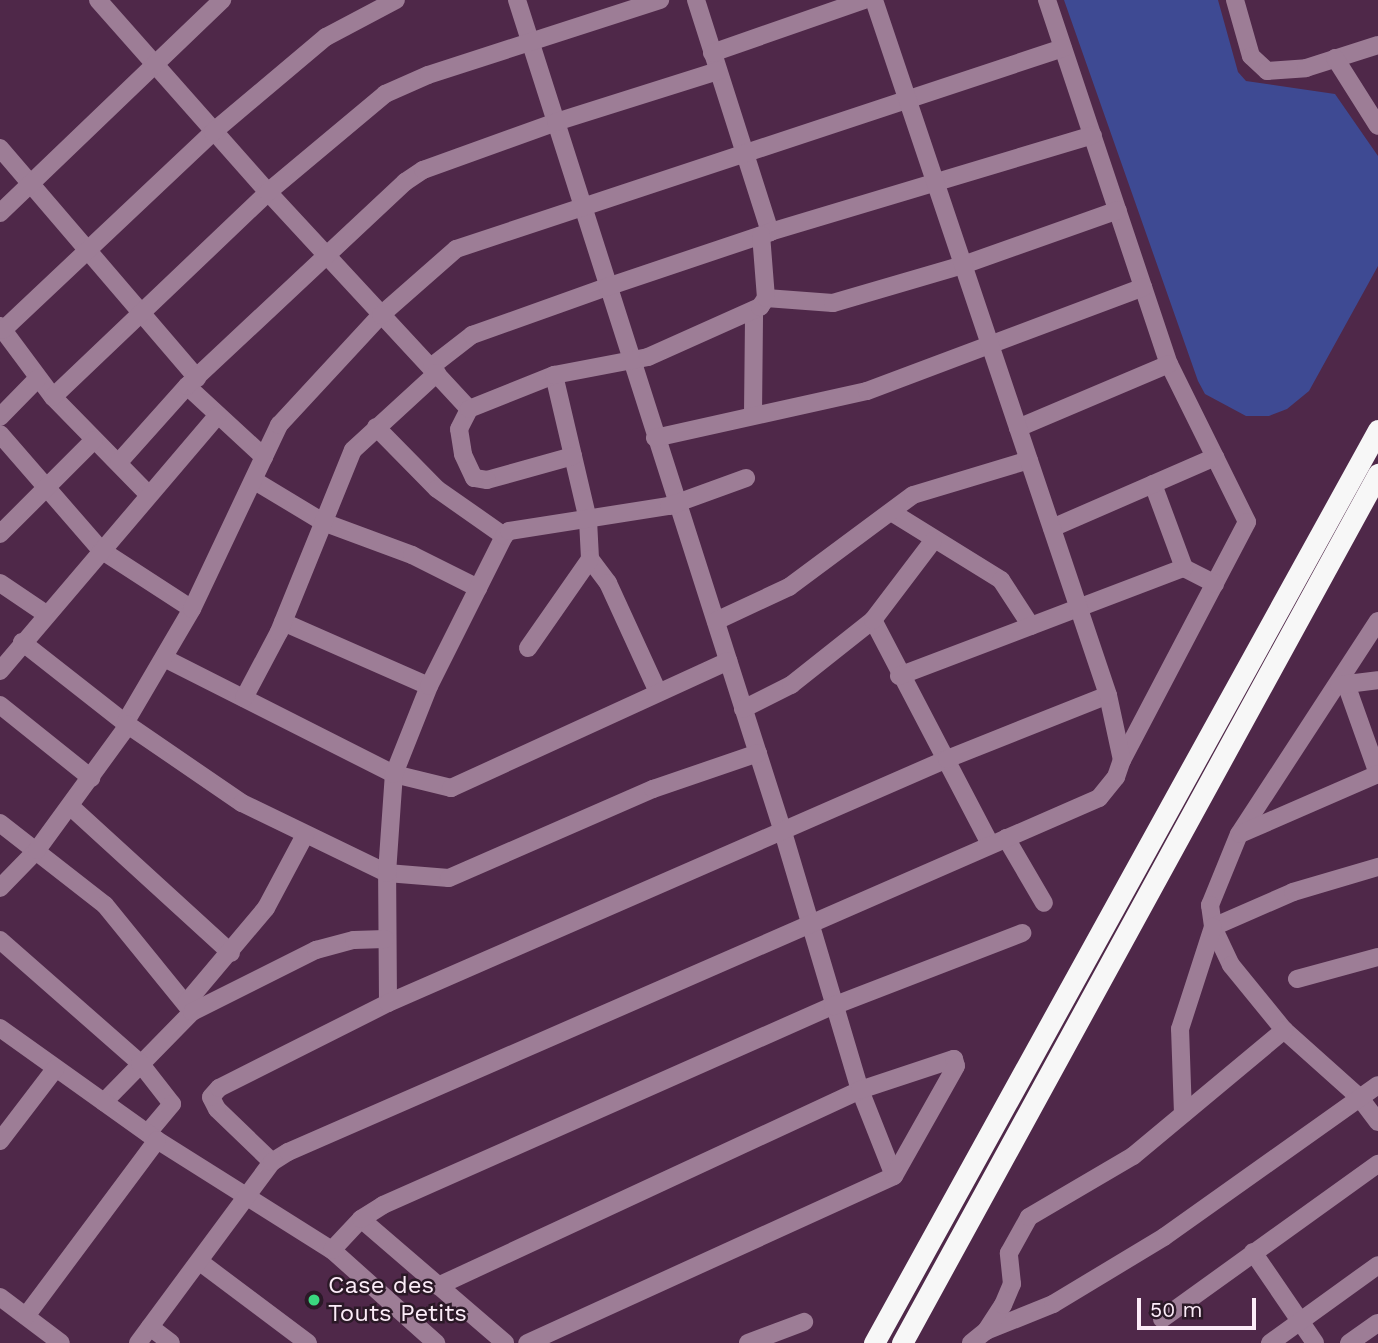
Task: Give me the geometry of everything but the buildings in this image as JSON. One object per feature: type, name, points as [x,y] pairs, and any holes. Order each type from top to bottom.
[{"type":"highway","points":[[874,1343],[1378,430]]},
{"type":"highway","points":[[902,1343],[1378,474]]},
{"type":"street","points":[[99,0],[213,132],[469,408]]},
{"type":"street","points":[[0,214],[222,0]]},
{"type":"street","points":[[149,495],[54,397],[2,328],[89,252],[213,132],[326,37],[396,0]]},
{"type":"street","points":[[517,0],[675,502],[758,752],[833,1006],[860,1090],[894,1176]]},
{"type":"street","points":[[54,397],[138,313],[268,192],[385,94],[530,42],[660,0]]},
{"type":"street","points":[[696,0],[744,153],[765,233],[753,414]]},
{"type":"street","points":[[712,53],[864,0]]},
{"type":"street","points":[[874,0],[1108,695],[1122,760]]},
{"type":"street","points":[[138,1343],[272,1162],[808,921],[1099,798],[1122,760],[1247,522],[1170,364],[1047,0]]},
{"type":"street","points":[[1235,0],[1257,66],[1282,72],[1378,45]]},
{"type":"street","points":[[0,888],[37,850],[91,778],[166,659],[255,481],[264,457],[294,406],[381,315],[456,249],[1063,48]]},
{"type":"street","points":[[1335,58],[1378,126]]},
{"type":"street","points":[[119,462],[192,382],[405,182],[424,170],[556,122],[718,71]]},
{"type":"street","points":[[244,698],[283,622],[354,450],[472,335],[765,233],[1093,135]]},
{"type":"street","points":[[0,148],[89,252],[217,416],[264,457]]},
{"type":"street","points":[[573,456],[487,480],[474,478],[463,454],[459,429],[469,408],[554,375],[631,360],[760,304],[833,303],[963,265],[1118,211]]},
{"type":"street","points":[[655,438],[753,414],[867,391],[1143,287]]},
{"type":"street","points":[[1018,428],[1170,364]]},
{"type":"street","points":[[554,375],[588,520],[590,559],[608,583],[657,690]]},
{"type":"street","points":[[0,417],[38,378]]},
{"type":"street","points":[[0,671],[101,550],[185,459],[217,416]]},
{"type":"street","points":[[376,427],[429,482],[504,537]]},
{"type":"street","points":[[0,434],[101,550],[192,609]]},
{"type":"street","points":[[0,534],[45,485],[94,440]]},
{"type":"street","points":[[1052,528],[1215,457]]},
{"type":"street","points":[[716,621],[789,587],[893,513],[913,495],[1029,460]]},
{"type":"street","points":[[387,1003],[387,873],[394,774],[429,686],[504,537],[509,531],[588,520],[675,502],[746,478]]},
{"type":"street","points":[[255,481],[323,522],[412,555],[478,588]]},
{"type":"street","points":[[1153,484],[1184,568],[1215,584]]},
{"type":"street","points":[[893,513],[933,541],[1001,580],[1031,626]]},
{"type":"street","points":[[743,709],[791,685],[873,620],[933,541]]},
{"type":"street","points":[[528,648],[590,559]]},
{"type":"street","points":[[899,676],[1184,568]]},
{"type":"street","points":[[0,583],[46,614]]},
{"type":"street","points":[[873,620],[899,676],[947,759],[998,841],[1044,903]]},
{"type":"street","points":[[1378,621],[1343,684],[1239,834],[1210,905],[1213,928],[1231,965],[1284,1030],[1360,1097],[1378,1122]]},
{"type":"street","points":[[283,622],[429,686]]},
{"type":"street","points":[[22,642],[126,724],[243,803],[387,873],[449,878],[653,789],[758,752]]},
{"type":"street","points":[[166,659],[394,774],[451,788],[657,690],[728,661]]},
{"type":"street","points":[[1343,684],[1378,680]]},
{"type":"street","points":[[1239,834],[1378,774],[1343,684]]},
{"type":"street","points":[[272,1162],[217,1109],[213,1094],[387,1003],[947,759],[1108,695]]},
{"type":"street","points":[[0,705],[91,778]]},
{"type":"street","points":[[70,806],[231,953]]},
{"type":"street","points":[[0,823],[105,905],[189,1008]]},
{"type":"street","points":[[104,1102],[189,1008],[267,908],[305,835]]},
{"type":"street","points":[[1183,1114],[1180,1028],[1213,928],[1293,892],[1378,867]]},
{"type":"street","points":[[332,1250],[361,1219],[383,1205],[833,1006],[1022,933]]},
{"type":"street","points":[[189,1008],[316,950],[354,940],[385,939]]},
{"type":"street","points":[[0,940],[140,1063],[173,1107],[26,1317]]},
{"type":"street","points":[[1297,979],[1378,957]]},
{"type":"street","points":[[0,1028],[152,1136],[250,1195],[332,1250],[428,1340]]},
{"type":"street","points":[[986,1331],[1012,1284],[1009,1253],[1029,1217],[1105,1175],[1284,1030]]},
{"type":"street","points":[[439,1286],[860,1090],[954,1059],[957,1062],[894,1176],[527,1343]]},
{"type":"street","points":[[0,1141],[55,1069]]},
{"type":"street","points":[[971,1343],[986,1331],[1053,1304],[1164,1237],[1378,1085]]},
{"type":"street","points":[[1162,1319],[1378,1164]]},
{"type":"street","points":[[361,1219],[505,1343]]},
{"type":"street","points":[[1253,1252],[1315,1343]]},
{"type":"street","points":[[200,1262],[309,1343]]},
{"type":"street","points":[[1270,1343],[1378,1265]]},
{"type":"street","points":[[0,1297],[61,1343]]},
{"type":"street","points":[[748,1343],[804,1322]]},
{"type":"street","points":[[1349,1343],[1378,1323]]},
{"type":"street","points":[[150,1327],[171,1343]]},
{"type":"water","points":[[1064,0],[1218,0],[1238,72],[1246,81],[1335,94],[1378,156],[1378,266],[1309,391],[1287,409],[1269,416],[1246,416],[1205,394],[1198,381]]},
{"type":"place","name":"Case des Touts Petits","points":[[314,1300]]}]
